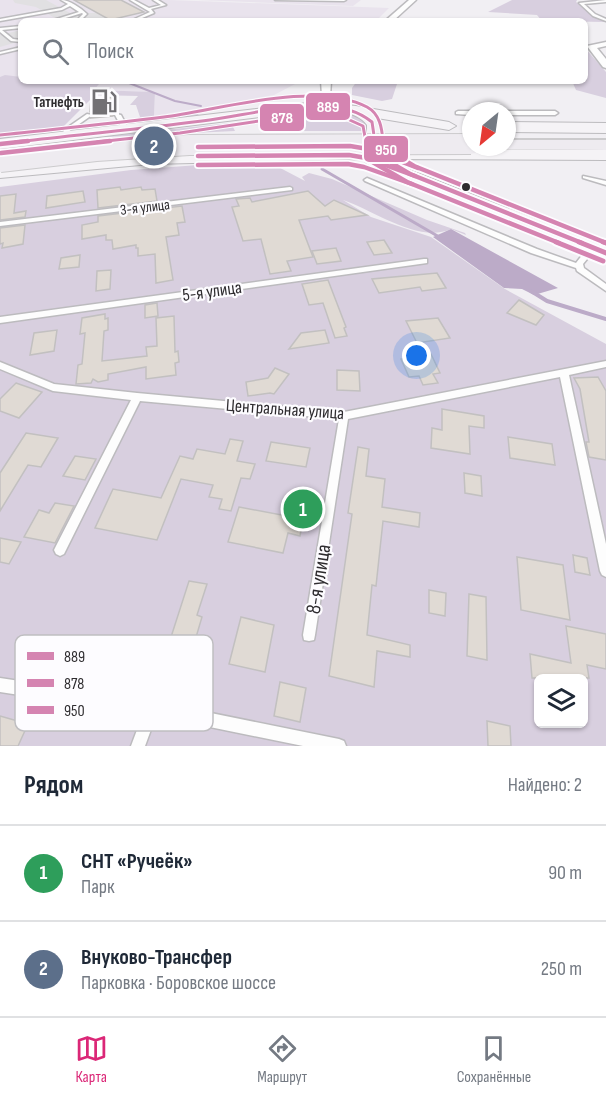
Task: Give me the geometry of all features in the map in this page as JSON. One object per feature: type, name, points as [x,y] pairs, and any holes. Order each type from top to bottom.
[{"type":"main road","points":[[0,144],[273,111],[322,99],[326,88]]},
{"type":"main road","points":[[326,88],[333,104],[368,118],[374,125],[371,146]]},
{"type":"main road","points":[[294,107],[312,106],[453,119],[462,123]]},
{"type":"main road","points":[[273,111],[263,118],[259,128],[265,147],[288,155]]},
{"type":"main road","points":[[371,146],[381,125],[453,119]]},
{"type":"main road","points":[[205,121],[241,121],[259,128]]},
{"type":"main road","points":[[516,123],[606,128]]},
{"type":"main road","points":[[516,124],[606,137]]},
{"type":"main road","points":[[0,153],[102,142],[203,136],[462,136]]},
{"type":"main road","points":[[0,162],[96,151],[195,145],[462,144]]},
{"type":"main road","points":[[516,145],[606,145]]},
{"type":"main road","points":[[371,146],[410,174]]},
{"type":"main road","points":[[334,154],[371,146],[411,154],[606,155]]},
{"type":"main road","points":[[0,172],[146,159],[334,154],[361,157],[410,174],[600,250]]},
{"type":"main road","points":[[410,174],[399,164],[411,154]]},
{"type":"street","points":[[393,18],[414,0]]},
{"type":"street","points":[[606,44],[591,46],[606,65]]},
{"type":"lane","points":[[63,0],[83,12]]},
{"type":"lane","points":[[132,0],[153,11],[152,14],[141,18]]},
{"type":"lane","points":[[149,9],[164,5],[155,0]]},
{"type":"lane","points":[[277,0],[344,0]]},
{"type":"lane","points":[[606,1],[581,3],[594,15],[606,20]]},
{"type":"lane","points":[[0,20],[62,9],[71,4]]},
{"type":"lane","points":[[62,18],[83,12]]},
{"type":"lane","points":[[81,18],[85,14],[83,12]]},
{"type":"lane","points":[[0,30],[18,27]]},
{"type":"lane","points":[[0,30],[12,40],[18,41]]},
{"type":"lane","points":[[0,53],[18,49]]},
{"type":"lane","points":[[516,122],[555,112]]},
{"type":"lane","points":[[64,136],[66,131],[89,115]]},
{"type":"lane","points":[[118,115],[126,130]]},
{"type":"lane","points":[[453,119],[462,116]]},
{"type":"lane","points":[[585,177],[606,183]]},
{"type":"lane","points":[[367,180],[544,255],[579,266],[606,288]]},
{"type":"lane","name":"3-я улица","points":[[0,224],[290,189]]},
{"type":"lane","points":[[579,266],[600,250]]},
{"type":"lane","name":"5-я улица","points":[[0,320],[424,261]]},
{"type":"lane","name":"Центральная улица","points":[[0,365],[52,387],[344,416],[606,364]]},
{"type":"lane","points":[[564,373],[606,571]]},
{"type":"lane","points":[[60,550],[137,397]]},
{"type":"lane","name":"8-я улица","points":[[309,635],[344,416]]},
{"type":"lane","points":[[0,685],[15,687]]},
{"type":"lane","points":[[213,720],[339,746]]},
{"type":"lane","points":[[138,746],[144,731]]},
{"type":"shaded area","points":[[0,0],[169,0],[389,8],[379,18],[18,18],[18,77],[0,77]]},
{"type":"shaded area","points":[[198,0],[361,0],[353,6]]},
{"type":"shaded area","points":[[512,0],[577,0],[576,2],[606,22],[588,22],[588,18],[540,18],[537,15],[488,12]]},
{"type":"shaded area","points":[[588,51],[606,72],[606,98],[576,90],[573,84],[588,84]]},
{"type":"shaded area","points":[[5,75],[18,77],[18,84],[99,84],[94,90],[155,92],[154,116],[194,111],[199,115],[135,124],[135,119],[140,117],[136,105],[130,105],[138,96],[95,95],[58,132],[0,139],[0,77]]},
{"type":"shaded area","points":[[90,84],[295,84],[274,95],[154,116],[155,92],[93,90],[98,85]]},
{"type":"shaded area","points":[[355,84],[397,84],[392,99],[382,101],[352,95]]},
{"type":"shaded area","points":[[315,110],[350,113],[365,121],[366,131],[268,131],[269,122],[279,114]]},
{"type":"shaded area","points":[[231,123],[235,131],[105,137],[107,136]]},
{"type":"shaded area","points":[[265,160],[305,181],[302,177],[309,173],[332,179],[427,220],[465,233],[466,235],[451,229],[425,232],[411,229],[343,200],[371,217],[431,237],[505,289],[606,344],[606,746],[0,746],[0,187],[131,170]]},
{"type":"shaded area","points":[[451,229],[558,288],[534,295],[522,289],[504,288],[433,237]]},
{"type":"building","points":[[74,0],[121,0],[144,12],[118,18],[106,18]]},
{"type":"building","points":[[116,97],[116,112],[113,116],[91,118],[94,115],[90,112],[91,99]]},
{"type":"building","points":[[120,187],[121,190],[141,187],[142,190],[155,189],[157,201],[98,208],[97,190]]},
{"type":"building","points":[[83,191],[85,202],[46,208],[47,196]]},
{"type":"building","points":[[308,191],[325,206],[334,200],[367,215],[331,220],[328,216],[299,220],[313,257],[287,261],[291,271],[270,274],[261,239],[243,241],[232,207],[239,206],[236,199],[250,198],[252,202]]},
{"type":"building","points":[[16,194],[14,213],[26,211],[25,217],[0,220],[0,196]]},
{"type":"building","points":[[182,206],[185,222],[177,223],[179,235],[166,237],[173,280],[156,283],[155,254],[138,256],[136,245],[113,249],[112,240],[106,240],[106,235],[82,239],[82,225],[98,222],[98,216]]},
{"type":"building","points":[[25,225],[23,244],[2,248],[0,228]]},
{"type":"building","points":[[384,240],[392,253],[374,255],[367,242]]},
{"type":"building","points":[[336,248],[341,261],[317,264],[312,251]]},
{"type":"building","points":[[80,255],[79,267],[59,269],[61,258]]},
{"type":"building","points":[[111,270],[110,289],[96,291],[97,271]]},
{"type":"building","points":[[437,273],[446,288],[422,291],[420,287],[379,293],[372,279]]},
{"type":"building","points":[[328,280],[346,327],[344,328],[347,336],[335,338],[323,303],[309,305],[302,284]]},
{"type":"building","points":[[519,300],[544,315],[536,325],[507,313]]},
{"type":"building","points":[[157,303],[158,316],[145,318],[145,305]]},
{"type":"building","points":[[105,314],[105,319],[108,318],[108,330],[104,331],[102,361],[147,356],[146,347],[157,346],[156,318],[174,316],[175,352],[178,351],[179,362],[175,363],[176,375],[146,379],[146,367],[108,374],[108,380],[98,382],[93,379],[91,383],[76,384],[78,365],[82,364],[85,333],[80,334],[82,318]]},
{"type":"building","points":[[438,318],[450,338],[417,343],[406,321]]},
{"type":"building","points":[[57,330],[54,351],[30,355],[34,333]]},
{"type":"building","points":[[325,330],[329,343],[289,349],[301,333]]},
{"type":"building","points":[[431,354],[440,373],[433,374],[438,383],[423,385],[419,376],[409,377],[401,359]]},
{"type":"building","points":[[275,368],[289,374],[274,394],[248,396],[246,382],[268,378]]},
{"type":"building","points":[[337,370],[359,371],[360,391],[337,390]]},
{"type":"building","points":[[598,377],[606,391],[606,460],[589,457],[586,442],[589,442],[580,389],[574,378]]},
{"type":"building","points":[[16,383],[42,392],[19,418],[0,411],[0,399]]},
{"type":"building","points":[[442,409],[484,416],[484,428],[469,426],[470,454],[431,448],[432,428],[442,430]]},
{"type":"building","points":[[26,433],[58,438],[41,467],[28,465],[0,511],[0,473]]},
{"type":"building","points":[[508,437],[552,444],[555,465],[510,458]]},
{"type":"building","points":[[230,439],[243,441],[237,461],[255,464],[250,479],[241,478],[231,511],[219,509],[222,499],[209,497],[213,485],[181,479],[157,540],[95,528],[113,489],[161,498],[180,456],[193,459],[197,449],[225,454]]},
{"type":"building","points":[[271,442],[310,448],[306,467],[266,461]]},
{"type":"building","points":[[358,447],[369,449],[366,476],[385,479],[382,507],[420,513],[419,527],[383,521],[376,586],[372,585],[367,635],[410,645],[410,657],[377,651],[374,687],[329,676],[352,514],[348,513]]},
{"type":"building","points":[[75,456],[96,459],[85,480],[63,476]]},
{"type":"building","points":[[464,473],[481,476],[482,496],[465,493]]},
{"type":"building","points":[[55,503],[74,506],[55,543],[24,537],[39,510],[49,513]]},
{"type":"building","points":[[239,507],[303,519],[300,536],[288,533],[283,553],[228,542]]},
{"type":"building","points":[[0,538],[21,542],[9,564],[0,562]]},
{"type":"building","points":[[573,555],[587,558],[590,575],[575,572]]},
{"type":"building","points":[[517,557],[563,565],[570,620],[521,610]]},
{"type":"building","points":[[189,581],[207,584],[197,615],[202,617],[197,635],[172,635]]},
{"type":"building","points":[[429,590],[446,593],[445,616],[429,613]]},
{"type":"building","points":[[469,594],[486,597],[487,660],[467,656]]},
{"type":"building","points":[[241,617],[274,625],[265,672],[229,664]]},
{"type":"building","points":[[566,626],[606,634],[606,669],[587,665],[589,678],[588,674],[534,674],[532,678],[530,654],[571,663]]},
{"type":"building","points":[[280,682],[306,688],[300,722],[274,716]]},
{"type":"building","points":[[0,716],[15,720],[15,731],[25,731],[18,746],[0,746]]},
{"type":"building","points":[[487,721],[510,726],[511,746],[488,746]]},
{"type":"waterway","points":[[132,84],[175,101],[201,106]]},
{"type":"waterway","points":[[322,169],[441,238]]},
{"type":"waterway","points":[[531,291],[547,301],[606,319]]},
{"type":"taxiway","points":[[21,0],[40,3],[67,18],[96,17]]},
{"type":"taxiway","points":[[0,41],[18,36]]},
{"type":"transit line","name":"950","points":[[0,135],[133,121],[272,99],[323,96],[346,99],[371,110],[378,118],[384,148],[414,166],[606,243]]},
{"type":"transit line","name":"889","points":[[0,144],[219,119],[291,107],[342,108],[355,111],[372,122],[376,154],[410,174],[606,253]]},
{"type":"transit line","name":"878","points":[[1,153],[180,133],[299,115],[343,117],[363,126],[369,160],[407,182],[603,261]]},
{"type":"transit line","name":"950","points":[[198,147],[350,146],[368,149],[418,168]]},
{"type":"transit line","name":"889","points":[[198,156],[349,155],[366,158],[415,176]]},
{"type":"transit line","name":"878","points":[[198,165],[348,164],[364,167],[412,184]]},
{"type":"place","name":"Татнефть","points":[[104,102]]},
{"type":"place","name":"Внуково-Трансфер","points":[[154,146]]},
{"type":"place","name":"СНТ «Ручеёк»","points":[[303,509]]}]
